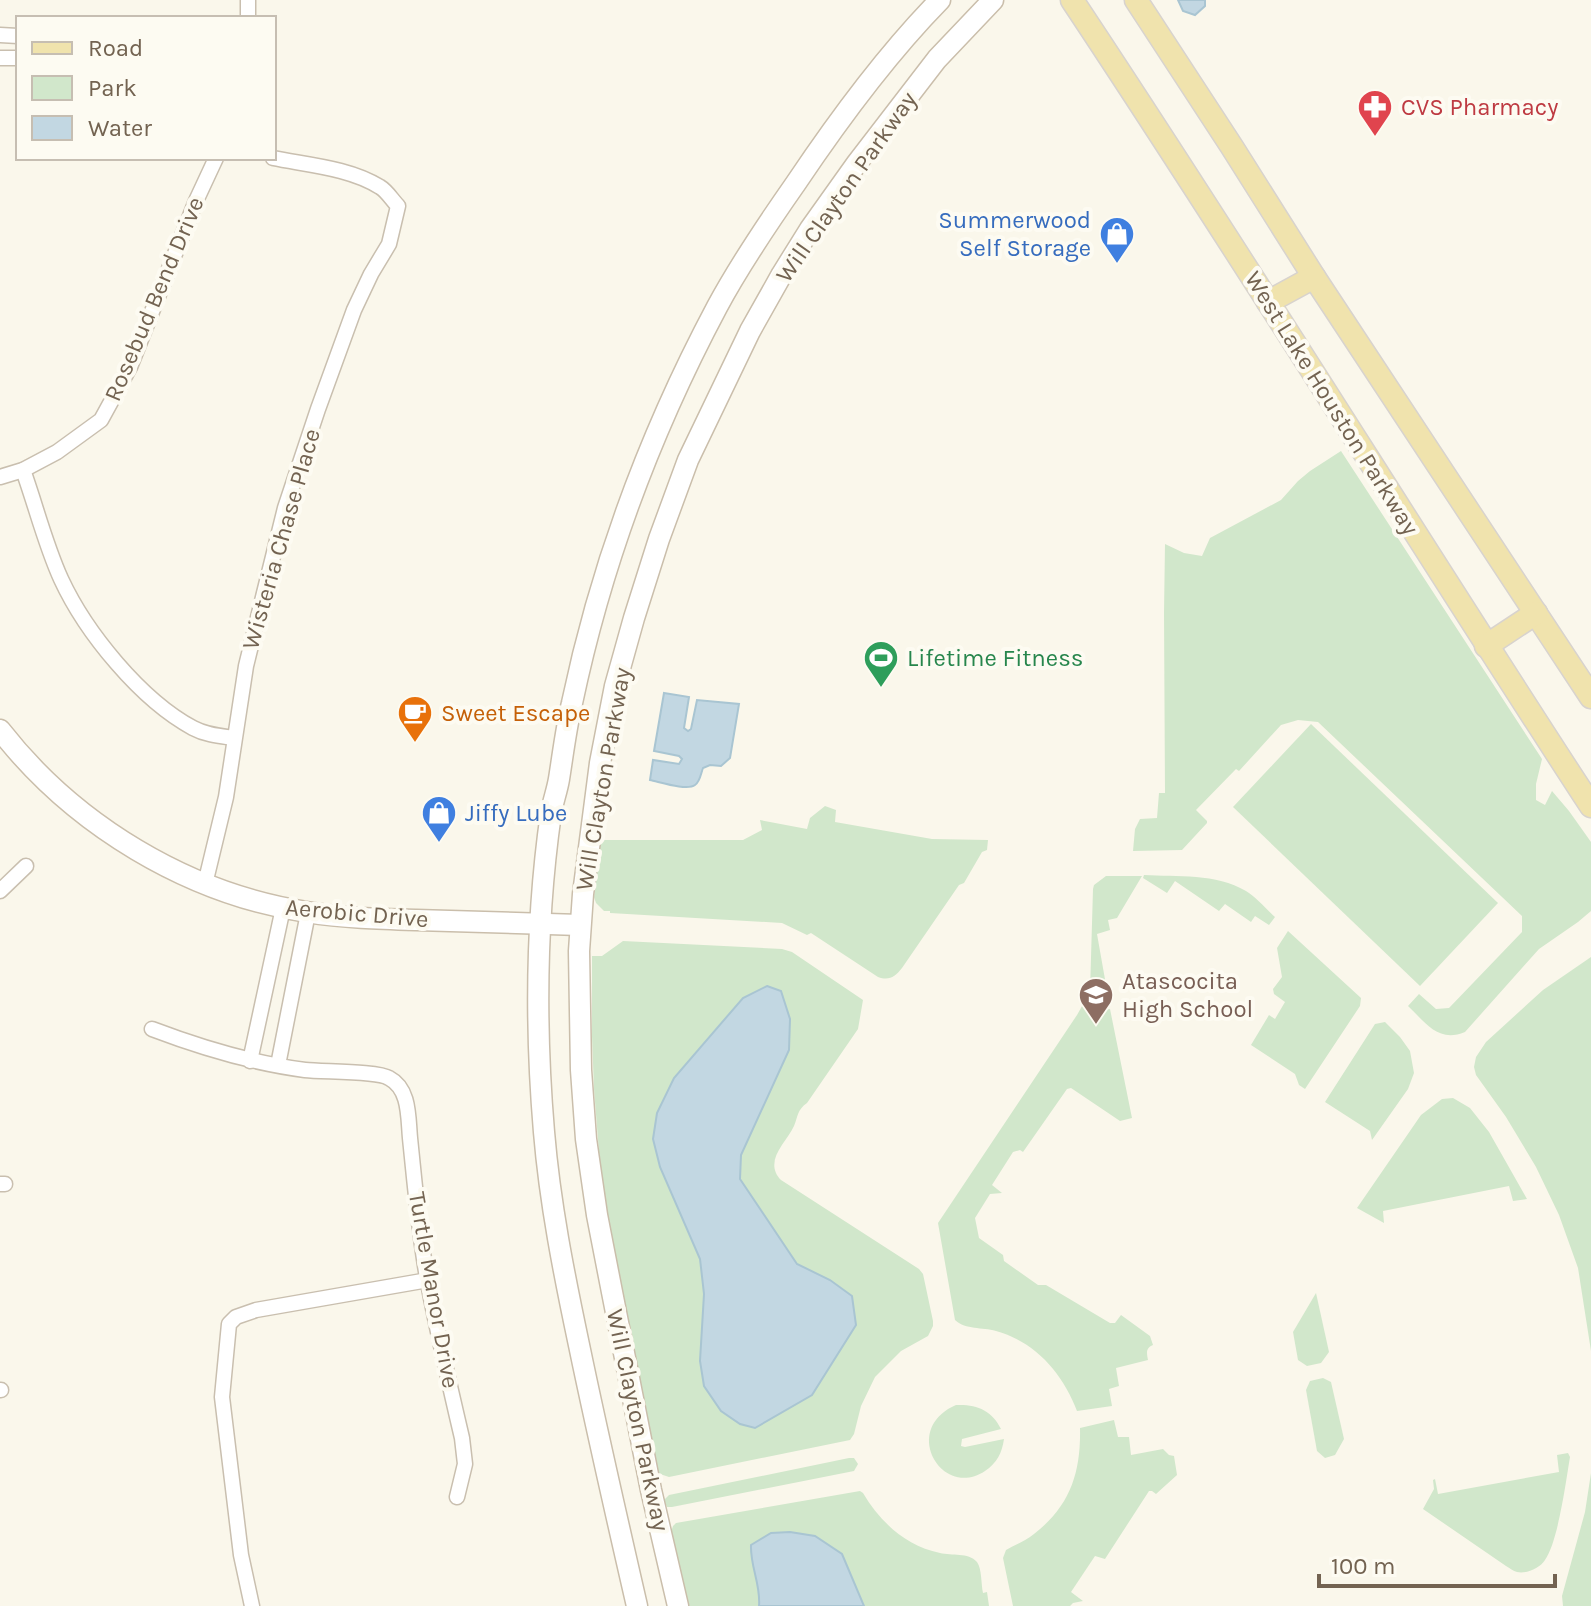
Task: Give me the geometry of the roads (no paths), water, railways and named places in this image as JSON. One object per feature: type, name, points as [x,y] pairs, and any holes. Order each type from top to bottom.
[{"type":"main road","name":"Will Clayton Parkway","points":[[637,1606],[585,1375],[550,1188],[540,1076],[539,1021],[540,924],[552,806],[571,707],[603,582],[626,512],[688,365],[744,260],[821,145],[940,0]]},
{"type":"main road","name":"Will Clayton Parkway","points":[[678,1606],[651,1490],[595,1200],[586,1139],[581,1070],[580,925],[600,763],[615,686],[659,539],[688,460],[763,308],[810,229],[857,163],[937,59],[993,0]]},
{"type":"main road","name":"West Lake Houston Parkway","points":[[1072,0],[1591,806]]},
{"type":"main road","points":[[1136,0],[1591,697]]},
{"type":"main road","points":[[779,207],[810,229]]},
{"type":"main road","points":[[1268,302],[1314,277]]},
{"type":"main road","points":[[1486,646],[1536,613]]},
{"type":"main road","name":"Aerobic Drive","points":[[0,730],[43,778],[83,813],[146,856],[241,897],[308,913],[382,919],[580,925]]},
{"type":"street","name":"Wisteria Chase Place","points":[[205,884],[226,797],[248,656],[285,508],[354,310],[389,244],[398,206],[383,188],[359,177],[276,159]]},
{"type":"street","name":"Rosebud Bend Drive","points":[[0,477],[23,470],[57,452],[101,420],[130,367],[215,160]]},
{"type":"street","points":[[23,470],[60,576],[82,618],[102,646],[140,687],[178,719],[211,735],[234,738]]},
{"type":"street","points":[[0,891],[26,866]]},
{"type":"street","points":[[250,1061],[283,908]]},
{"type":"street","points":[[152,1029],[200,1047],[278,1065],[308,913]]},
{"type":"street","name":"Turtle Manor Drive","points":[[278,1065],[387,1076],[403,1092],[428,1280],[462,1438],[465,1464],[457,1497]]},
{"type":"street","points":[[252,1606],[241,1555],[222,1397],[229,1324],[236,1317],[256,1310],[428,1280]]},
{"type":"water","points":[[1178,0],[1205,0],[1205,6],[1195,15],[1183,11]]},
{"type":"water","points":[[664,693],[689,697],[684,728],[688,731],[697,700],[739,704],[730,758],[721,766],[703,768],[698,782],[691,787],[650,780],[653,760],[679,764],[682,759],[654,751]]},
{"type":"water","points":[[767,986],[781,991],[790,1019],[789,1050],[741,1155],[740,1179],[797,1264],[830,1280],[852,1296],[856,1325],[812,1395],[755,1428],[740,1424],[721,1411],[704,1386],[700,1361],[704,1294],[700,1259],[660,1167],[653,1139],[657,1113],[674,1078],[743,998]]},
{"type":"water","points":[[771,1533],[815,1536],[842,1554],[864,1606],[759,1606],[751,1545]]},
{"type":"place","name":"CVS Pharmacy","points":[[1375,138]]},
{"type":"place","name":"Summerwood Self Storage","points":[[1117,265]]},
{"type":"place","name":"Lifetime Fitness","points":[[881,689]]},
{"type":"place","name":"Sweet Escape","points":[[415,744]]},
{"type":"place","name":"Jiffy Lube","points":[[439,844]]},
{"type":"place","name":"Atascocita High School","points":[[1096,1026]]}]
